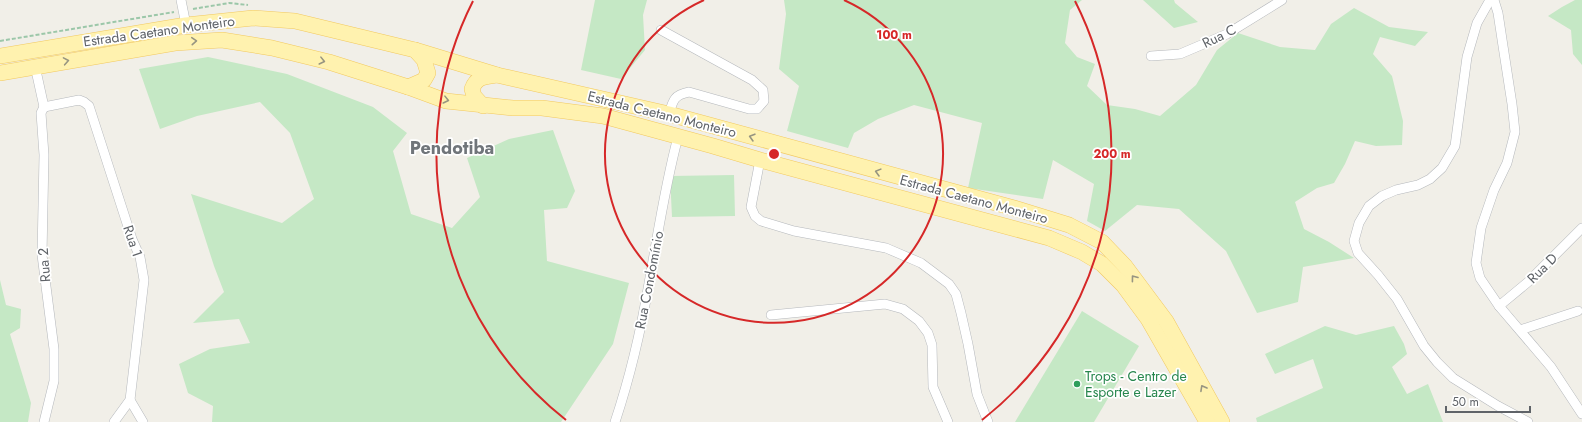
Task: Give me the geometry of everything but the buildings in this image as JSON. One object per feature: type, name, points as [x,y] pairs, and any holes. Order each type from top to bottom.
[{"type":"main road","name":"Estrada Caetano Monteiro","points":[[0,56],[186,25],[254,18],[295,21],[416,50],[497,75],[669,114],[1014,208],[1069,225],[1102,242],[1125,266],[1166,321],[1222,422]]},
{"type":"main road","name":"Estrada Caetano Monteiro","points":[[0,73],[168,44],[222,40],[272,48],[329,62],[408,87],[446,101],[483,106],[542,108],[622,120],[760,160],[1049,238],[1082,252],[1102,264],[1123,285],[1148,319],[1207,422]]},
{"type":"main road","points":[[408,87],[424,80],[428,73],[424,60],[416,50]]},
{"type":"main road","points":[[483,106],[474,96],[472,89],[474,82],[480,78],[497,75]]},
{"type":"street","points":[[181,0],[186,25]]},
{"type":"street","name":"Rua C","points":[[1151,56],[1180,54],[1227,34],[1282,0]]},
{"type":"street","points":[[1490,0],[1477,23],[1467,57],[1455,146],[1442,168],[1430,179],[1418,185],[1396,190],[1382,196],[1369,206],[1359,223],[1354,242],[1358,253],[1397,299],[1424,346],[1437,362],[1453,378],[1498,406],[1528,422]]},
{"type":"street","points":[[1494,0],[1502,40],[1515,132],[1507,163],[1494,190],[1481,228],[1476,263],[1480,278],[1499,306],[1551,367],[1582,414]]},
{"type":"street","points":[[661,30],[752,80],[763,90],[764,101],[757,109],[749,109],[689,92],[680,94],[673,100],[669,114]]},
{"type":"street","name":"Rua 2","points":[[35,66],[44,107],[41,113],[44,155],[42,254],[54,349],[54,381],[44,422]]},
{"type":"street","name":"Rua 1","points":[[44,107],[79,100],[88,106],[140,257],[144,280],[130,400],[114,422]]},
{"type":"street","name":"Rua Condomínio","points":[[615,422],[627,387],[649,286],[671,162],[678,137]]},
{"type":"street","points":[[760,160],[751,207],[755,216],[761,221],[794,231],[886,248],[921,263],[949,284],[956,294],[968,344],[977,394],[988,422]]},
{"type":"street","name":"Rua D","points":[[1499,306],[1528,282],[1582,228]]},
{"type":"street","points":[[771,315],[884,304],[903,309],[919,321],[928,333],[932,345],[933,387],[948,422]]},
{"type":"street","points":[[1520,330],[1578,311]]},
{"type":"street","points":[[130,400],[143,422]]},
{"type":"green space","points":[[595,0],[647,0],[643,15],[645,50],[621,79],[581,70]]},
{"type":"green space","points":[[784,0],[1082,0],[1070,10],[1065,43],[1077,57],[1095,64],[1087,86],[1107,105],[1135,109],[1160,116],[1196,85],[1217,50],[1238,33],[1280,47],[1315,50],[1331,24],[1354,8],[1389,27],[1428,32],[1415,46],[1380,37],[1373,54],[1392,76],[1403,121],[1402,145],[1376,146],[1355,141],[1345,164],[1334,183],[1317,188],[1295,202],[1304,229],[1329,242],[1354,258],[1303,267],[1298,302],[1257,313],[1226,251],[1179,209],[1137,205],[1105,231],[1087,221],[1094,184],[1053,160],[1043,199],[968,188],[982,123],[914,105],[878,119],[854,133],[848,148],[787,131],[799,86],[779,69],[786,14]]},
{"type":"green space","points":[[1143,0],[1174,0],[1175,3],[1198,22],[1174,28]]},
{"type":"green space","points":[[1575,0],[1582,0],[1582,65],[1573,54],[1571,30],[1548,16]]},
{"type":"green space","points":[[208,57],[287,74],[373,107],[407,133],[393,151],[411,214],[452,228],[480,197],[467,158],[509,139],[553,130],[575,191],[567,208],[544,210],[547,261],[629,283],[613,344],[561,422],[212,422],[213,406],[188,393],[179,364],[210,349],[250,343],[239,319],[193,323],[224,292],[191,194],[282,223],[314,199],[290,133],[260,102],[197,116],[160,129],[139,69]]},
{"type":"green space","points":[[734,175],[735,216],[672,217],[670,176]]},
{"type":"green space","points":[[0,280],[6,305],[21,309],[20,328],[10,334],[31,403],[28,422],[0,422]]},
{"type":"green space","name":"Trops - Centro de Esporte e Lazer","points":[[1082,311],[1139,346],[1094,422],[1015,422]]},
{"type":"green space","points":[[1325,326],[1356,335],[1394,326],[1404,344],[1407,354],[1392,367],[1407,394],[1428,384],[1443,422],[1257,422],[1256,418],[1323,388],[1313,359],[1275,374],[1265,354]]},
{"type":"place","name":"Trops - Centro de Esporte e Lazer","points":[[1077,384]]},
{"type":"district","name":"Pendotiba","points":[[452,148]]}]
